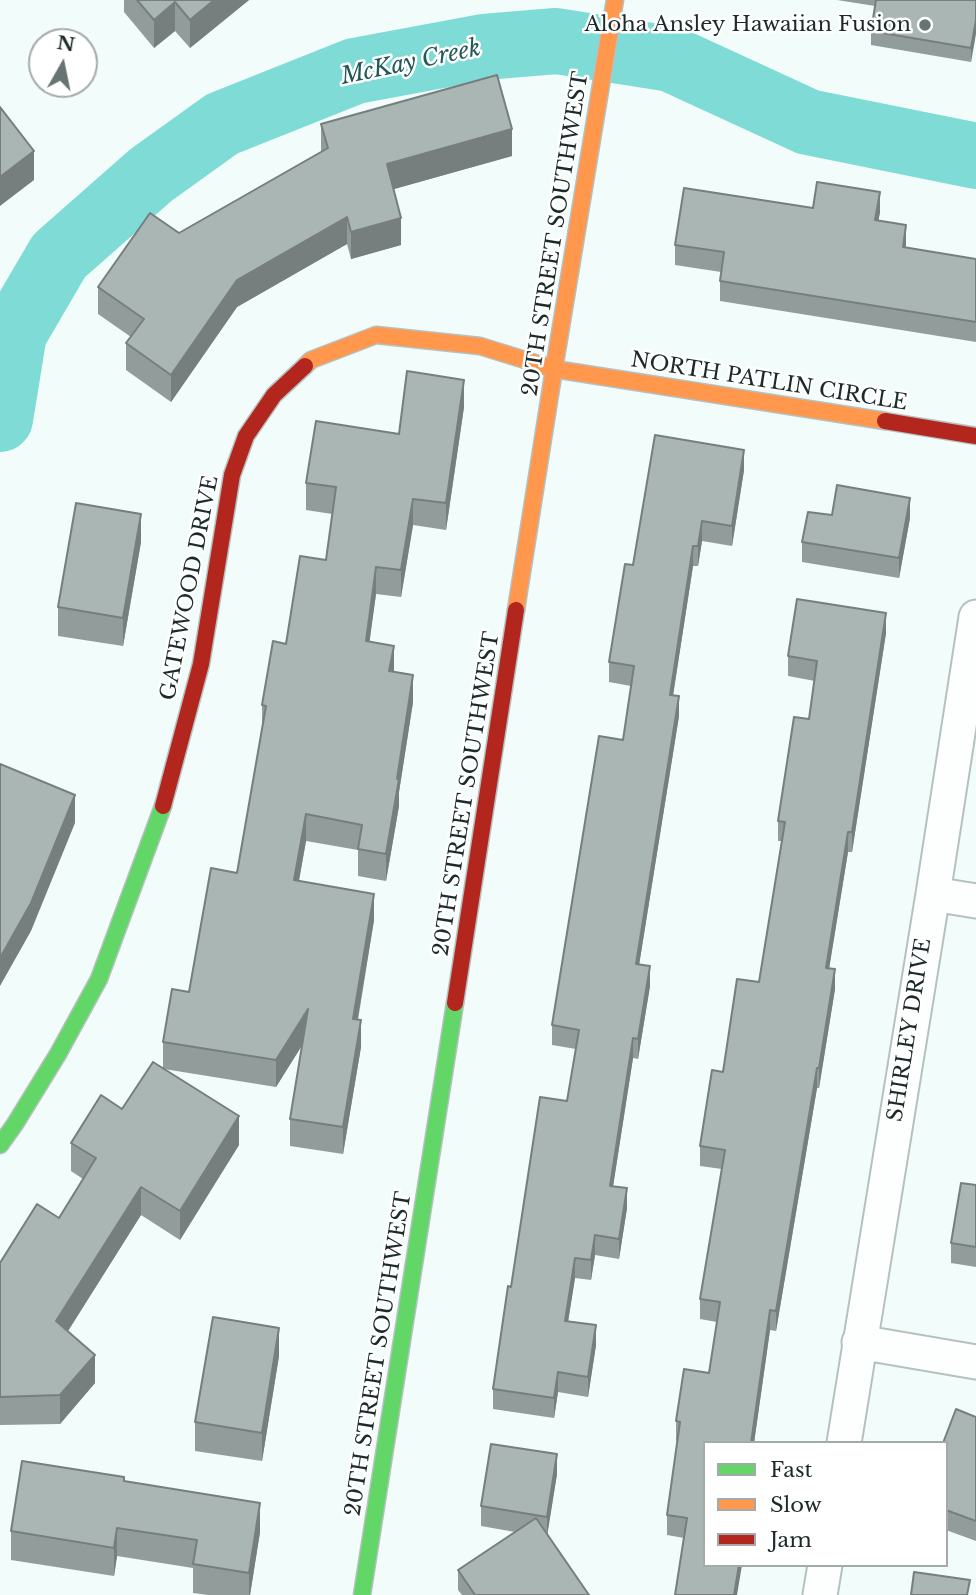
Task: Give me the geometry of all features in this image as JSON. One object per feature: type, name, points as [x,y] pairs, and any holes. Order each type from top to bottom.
[{"type":"street","name":"20TH STREET SOUTHWEST","points":[[362,1595],[554,369],[615,0]]},
{"type":"street","name":"GATEWOOD DRIVE","points":[[0,1145],[58,1054],[99,979],[163,808],[201,664],[232,475],[246,436],[274,396],[311,360],[376,335],[480,345],[554,369]]},
{"type":"street","name":"NORTH PATLIN CIRCLE","points":[[554,369],[976,436]]},
{"type":"street","name":"SHIRLEY DRIVE","points":[[844,1441],[976,617]]},
{"type":"street","points":[[933,894],[976,901]]},
{"type":"street","points":[[859,1342],[976,1362]]},
{"type":"street","points":[[820,1595],[825,1567]]},
{"type":"building","points":[[137,0],[214,0],[190,20],[175,2],[154,20]]},
{"type":"building","name":"Aloha Ansley Hawaiian Fusion","points":[[876,0],[976,0],[971,48],[871,31]]},
{"type":"building","points":[[497,75],[512,129],[387,164],[401,218],[351,232],[347,217],[237,280],[171,375],[126,343],[144,319],[98,287],[150,213],[179,233],[328,148],[321,124]]},
{"type":"building","points":[[0,107],[34,151],[0,177]]},
{"type":"building","points":[[817,182],[880,192],[875,220],[906,225],[903,247],[976,259],[976,322],[720,281],[724,252],[675,245],[684,188],[813,208]]},
{"type":"building","points":[[407,371],[464,380],[446,503],[413,499],[401,570],[376,567],[366,641],[394,646],[389,671],[413,675],[386,854],[358,849],[362,825],[306,814],[294,880],[374,894],[353,1019],[361,1020],[343,1127],[290,1119],[308,1009],[276,1060],[163,1042],[172,989],[189,992],[211,868],[237,873],[266,706],[262,705],[273,641],[286,644],[300,556],[326,560],[336,487],[306,483],[316,421],[399,434]]},
{"type":"building","points":[[655,435],[744,450],[732,526],[702,521],[698,546],[693,546],[670,695],[679,696],[636,964],[650,966],[638,1039],[633,1038],[610,1186],[627,1188],[619,1239],[595,1235],[591,1260],[575,1258],[565,1321],[596,1325],[588,1377],[558,1372],[554,1398],[493,1389],[540,1097],[567,1101],[579,1030],[552,1025],[599,736],[623,740],[634,666],[609,662],[625,564],[633,565]]},
{"type":"building","points":[[837,485],[910,498],[899,558],[802,542],[808,512],[832,515]]},
{"type":"building","points":[[76,503],[141,514],[123,618],[58,607]]},
{"type":"building","points":[[797,599],[886,613],[852,832],[848,832],[826,968],[835,969],[819,1068],[776,1311],[770,1310],[751,1441],[703,1441],[703,1567],[739,1567],[734,1595],[675,1595],[687,1518],[667,1515],[680,1422],[676,1421],[684,1369],[709,1373],[720,1302],[700,1299],[725,1150],[700,1146],[712,1070],[723,1072],[737,979],[759,982],[785,822],[778,821],[794,717],[809,719],[817,661],[788,656]]},
{"type":"building","points":[[0,764],[75,795],[31,903],[0,958]]},
{"type":"building","points":[[153,1062],[239,1116],[180,1211],[141,1187],[56,1321],[95,1355],[60,1395],[0,1397],[0,1263],[37,1204],[59,1218],[96,1158],[71,1143],[101,1095],[122,1109]]},
{"type":"building","points":[[961,1183],[976,1185],[976,1247],[951,1243]]},
{"type":"building","points":[[213,1317],[279,1328],[262,1433],[195,1422]]},
{"type":"building","points":[[956,1409],[976,1417],[976,1521],[948,1511],[948,1441],[944,1441]]},
{"type":"building","points":[[491,1444],[557,1454],[547,1517],[481,1506]]},
{"type":"building","points":[[22,1461],[260,1503],[249,1573],[193,1564],[197,1540],[117,1528],[114,1548],[11,1531]]},
{"type":"building","points":[[536,1518],[589,1595],[475,1595],[458,1570]]},
{"type":"building","points":[[914,1572],[970,1580],[967,1595],[911,1595]]},
{"type":"waterway","name":"McKay Creek","points":[[0,419],[14,333],[59,256],[151,175],[222,124],[355,71],[484,47],[556,41],[671,59],[808,122],[976,156]]},
{"type":"traffic: fast","points":[[0,1145],[58,1054],[99,979],[163,806]]},
{"type":"traffic: fast","points":[[362,1595],[455,1003]]},
{"type":"traffic: slow","points":[[516,610],[615,0]]},
{"type":"traffic: slow","points":[[305,366],[311,360],[376,335],[480,346],[554,369],[885,421]]},
{"type":"traffic: jam","points":[[163,806],[201,664],[232,475],[246,436],[274,395],[305,366]]},
{"type":"traffic: jam","points":[[885,421],[976,436]]},
{"type":"traffic: jam","points":[[455,1003],[516,610]]},
{"type":"place","name":"Aloha Ansley Hawaiian Fusion","points":[[925,25]]}]
